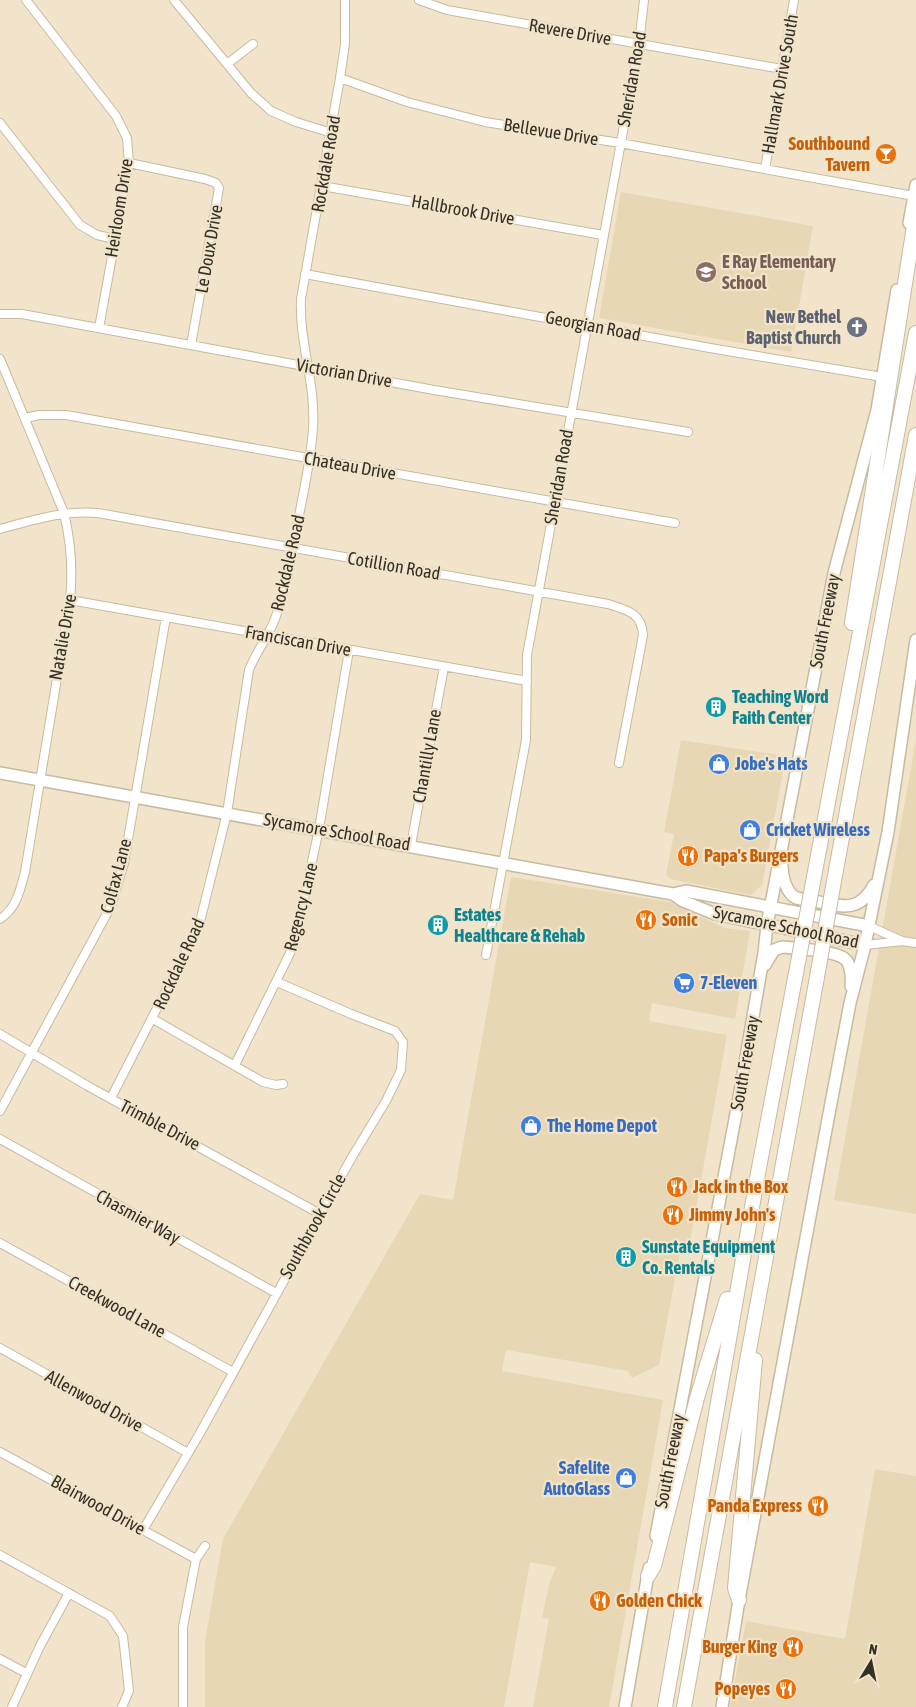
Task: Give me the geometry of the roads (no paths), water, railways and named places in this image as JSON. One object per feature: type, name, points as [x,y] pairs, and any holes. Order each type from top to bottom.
[{"type":"highway","points":[[840,738],[834,728],[916,213]]},
{"type":"highway","name":"South Freeway","points":[[665,1707],[758,1173],[916,333]]},
{"type":"highway","points":[[684,1707],[916,435]]},
{"type":"highway","points":[[900,525],[916,478]]},
{"type":"highway","points":[[648,1576],[654,1566],[698,1398],[723,1316],[750,1187],[758,1173]]},
{"type":"highway","points":[[739,1600],[735,1588],[754,1370],[767,1280],[765,1256]]},
{"type":"main road","name":"South Freeway","points":[[625,1707],[762,970],[770,908],[834,573],[868,446],[915,190]]},
{"type":"main road","points":[[722,1707],[739,1600],[850,1003],[880,874],[916,640]]},
{"type":"main road","name":"Sycamore School Road","points":[[0,774],[227,812],[673,894],[686,891],[868,926]]},
{"type":"main road","points":[[781,857],[782,875],[792,895],[846,907],[868,896],[880,874]]},
{"type":"main road","name":"Sycamore School Road","points":[[673,894],[682,901],[715,914],[865,945]]},
{"type":"main road","points":[[762,970],[774,950],[782,947],[844,958],[848,963],[852,980],[850,1003]]},
{"type":"street","name":"Heirloom Drive","points":[[26,0],[116,116],[127,138],[129,163],[99,328]]},
{"type":"street","points":[[174,0],[251,93],[271,111],[296,122],[332,133]]},
{"type":"street","name":"Rockdale Road","points":[[111,1098],[199,926],[227,812],[249,670],[255,655],[268,635],[284,591],[310,459],[313,428],[313,392],[301,318],[305,274],[332,133],[345,44],[345,0]]},
{"type":"street","name":"Revere Drive","points":[[419,0],[447,10],[782,69]]},
{"type":"street","points":[[446,0],[447,10]]},
{"type":"street","name":"Sheridan Road","points":[[486,955],[526,740],[527,655],[639,44],[644,0]]},
{"type":"street","name":"Hallmark Drive South","points":[[765,168],[794,0]]},
{"type":"street","points":[[227,64],[253,44]]},
{"type":"street","name":"Bellevue Drive","points":[[340,78],[406,102],[485,122],[765,168],[915,190]]},
{"type":"street","points":[[0,122],[80,224],[98,235],[115,239]]},
{"type":"street","name":"Le Doux Drive","points":[[129,163],[205,179],[216,183],[219,188],[191,345]]},
{"type":"street","name":"Hallbrook Drive","points":[[322,186],[603,235]]},
{"type":"street","name":"Georgian Road","points":[[305,274],[710,348],[882,377]]},
{"type":"street","name":"Victorian Drive","points":[[0,314],[22,314],[310,367],[688,432]]},
{"type":"street","name":"Natalie Drive","points":[[0,359],[64,513],[72,561],[70,600],[21,888],[15,904],[8,914],[0,918]]},
{"type":"street","name":"Chateau Drive","points":[[25,418],[39,415],[66,415],[675,523]]},
{"type":"street","name":"Cotillion Road","points":[[0,529],[64,513],[78,511],[98,513],[608,604],[631,611],[643,625],[640,655],[619,763]]},
{"type":"street","name":"Franciscan Drive","points":[[70,600],[527,681]]},
{"type":"street","name":"Colfax Lane","points":[[0,1111],[111,906],[124,863],[166,617]]},
{"type":"street","name":"Regency Lane","points":[[235,1064],[277,982],[294,944],[319,829],[350,650]]},
{"type":"street","name":"Chantilly Lane","points":[[410,845],[444,667]]},
{"type":"street","name":"Sycamore School Road","points":[[868,926],[902,941]]},
{"type":"street","name":"Sycamore School Road","points":[[865,945],[902,941],[916,943]]},
{"type":"street","name":"Southbrook Circle","points":[[143,1530],[188,1453],[320,1214],[396,1084],[403,1061],[402,1042],[395,1031],[277,982]]},
{"type":"street","points":[[153,1019],[235,1064],[263,1082],[276,1085],[283,1084]]},
{"type":"street","name":"Trimble Drive","points":[[0,1034],[320,1214]]},
{"type":"street","name":"Chasmier Way","points":[[0,1139],[276,1293]]},
{"type":"street","name":"Creekwood Lane","points":[[0,1243],[233,1372]]},
{"type":"street","name":"Allenwood Drive","points":[[0,1348],[188,1453]]},
{"type":"street","name":"Blairwood Drive","points":[[0,1452],[196,1559]]},
{"type":"street","points":[[183,1707],[183,1627],[196,1559],[205,1546]]},
{"type":"street","points":[[0,1555],[110,1616],[123,1636],[129,1691],[122,1707]]},
{"type":"street","points":[[12,1707],[26,1674],[69,1594]]},
{"type":"street","points":[[0,1659],[26,1674]]},
{"type":"place","name":"Southbound Tavern","points":[[886,154]]},
{"type":"place","name":"E Ray Elementary School","points":[[706,272]]},
{"type":"place","name":"New Bethel Baptist Church","points":[[857,327]]},
{"type":"place","name":"Teaching Word Faith Center","points":[[716,707]]},
{"type":"place","name":"Jobe's Hats","points":[[719,764]]},
{"type":"place","name":"Cricket Wireless","points":[[750,830]]},
{"type":"place","name":"Papa's Burgers","points":[[688,856]]},
{"type":"place","name":"Sonic","points":[[646,920]]},
{"type":"place","name":"Estates Healthcare & Rehab","points":[[438,925]]},
{"type":"place","name":"7-Eleven","points":[[684,983]]},
{"type":"place","name":"The Home Depot","points":[[531,1126]]},
{"type":"place","name":"Jack in the Box","points":[[677,1187]]},
{"type":"place","name":"Jimmy John's","points":[[673,1215]]},
{"type":"place","name":"Sunstate Equipment Co. Rentals","points":[[626,1257]]},
{"type":"place","name":"Safelite AutoGlass","points":[[626,1478]]},
{"type":"place","name":"Panda Express","points":[[818,1506]]},
{"type":"place","name":"Golden Chick","points":[[600,1601]]},
{"type":"place","name":"Burger King","points":[[793,1647]]},
{"type":"place","name":"Popeyes","points":[[786,1689]]}]
